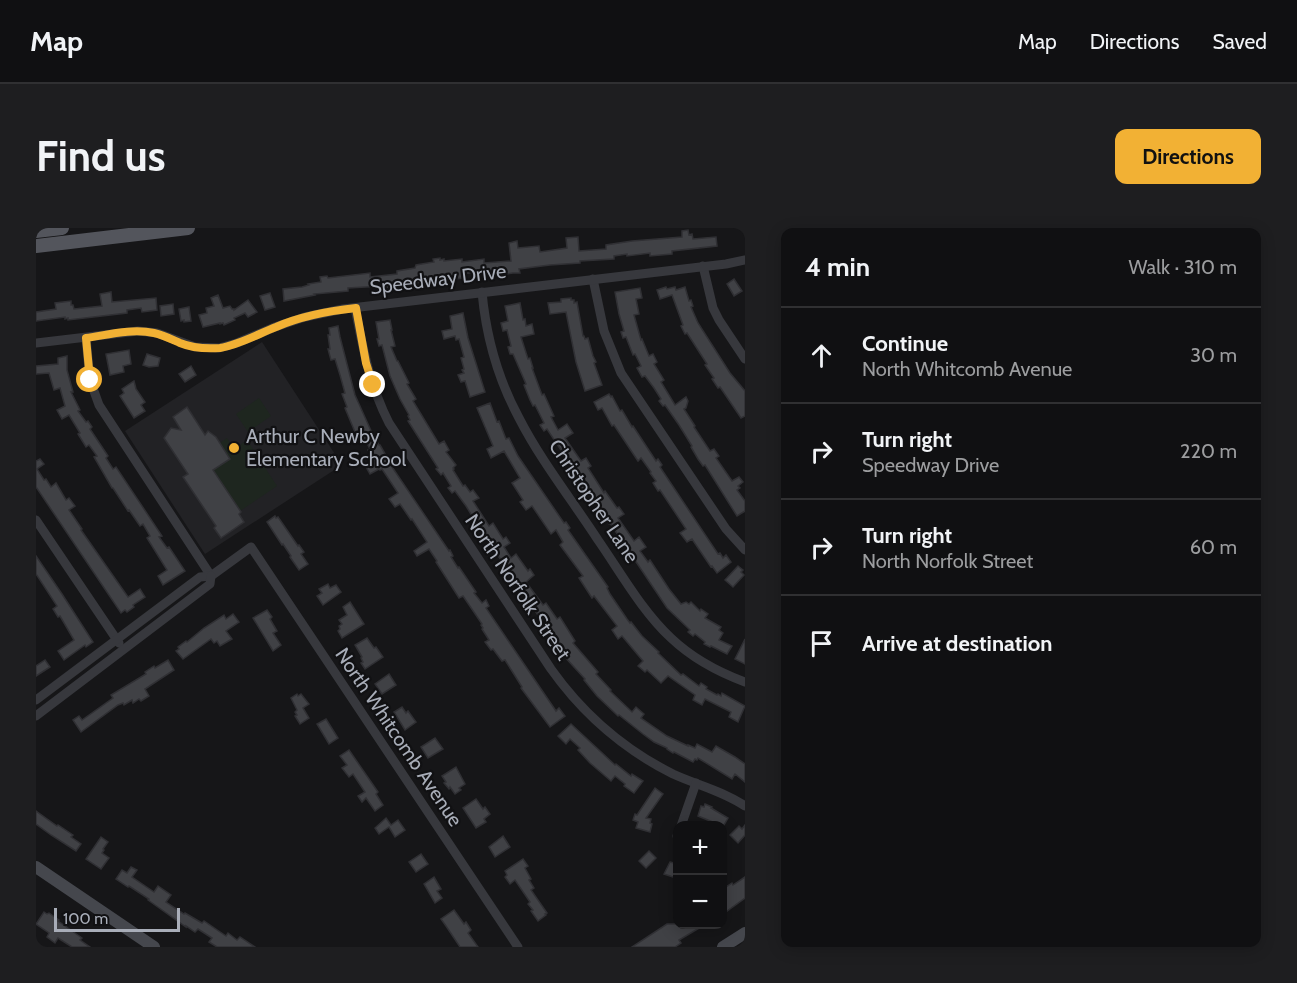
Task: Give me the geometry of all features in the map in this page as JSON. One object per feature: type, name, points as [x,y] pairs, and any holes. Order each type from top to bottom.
[{"type":"main road","points":[[36,231],[63,228]]},
{"type":"main road","points":[[36,246],[81,234],[188,228]]},
{"type":"street","name":"Speedway Drive","points":[[36,344],[138,331],[165,336],[191,346],[219,348],[305,317],[356,308],[745,260]]},
{"type":"street","points":[[703,266],[713,308],[745,359]]},
{"type":"street","points":[[593,279],[604,331],[621,373],[726,529],[745,550]]},
{"type":"street","name":"Christopher Lane","points":[[482,292],[493,354],[519,419],[531,440],[645,609],[666,633],[693,656],[745,682]]},
{"type":"street","name":"North Norfolk Street","points":[[356,308],[369,374],[389,423],[551,669],[577,702],[633,751],[653,763],[726,795],[745,806]]},
{"type":"street","points":[[36,716],[210,584],[211,576],[99,405],[90,380],[86,338]]},
{"type":"street","points":[[36,520],[123,650]]},
{"type":"street","name":"North Whitcomb Avenue","points":[[211,576],[251,547],[518,947]]},
{"type":"street","points":[[36,700],[200,576],[211,576]]},
{"type":"street","points":[[682,821],[696,783]]},
{"type":"street","points":[[36,867],[154,947]]},
{"type":"street","points":[[723,947],[745,933]]},
{"type":"shaded area","name":"Arthur C Newby Elementary School","points":[[262,342],[342,465],[205,554],[125,431]]},
{"type":"shaded area","points":[[259,398],[271,416],[248,432],[236,414]]},
{"type":"shaded area","points":[[227,438],[234,449],[247,440],[277,486],[240,511],[213,470],[230,459],[220,443]]},
{"type":"building","points":[[688,230],[693,239],[716,237],[717,246],[650,256],[650,253],[627,256],[627,254],[614,256],[614,259],[519,269],[520,273],[498,275],[498,272],[477,274],[477,272],[462,274],[463,278],[440,281],[440,279],[383,288],[383,286],[348,288],[348,291],[314,294],[284,301],[283,289],[321,282],[320,277],[370,273],[370,277],[397,274],[397,271],[415,268],[416,265],[434,262],[433,259],[440,258],[444,261],[462,259],[462,262],[484,259],[484,263],[511,261],[509,243],[517,241],[518,248],[539,246],[540,252],[567,248],[566,238],[578,237],[579,251],[606,249],[606,245],[632,241],[682,237],[682,231]]},
{"type":"building","points":[[734,279],[742,291],[734,296],[727,284]]},
{"type":"building","points":[[666,287],[667,289],[675,287],[676,290],[685,287],[698,323],[730,373],[745,391],[745,416],[741,418],[712,379],[714,378],[705,365],[707,364],[681,326],[683,325],[672,295],[660,299],[657,290]]},
{"type":"building","points":[[640,288],[642,298],[636,299],[639,314],[634,315],[641,340],[649,356],[653,354],[657,362],[654,364],[664,380],[661,382],[675,405],[686,397],[688,401],[684,409],[710,451],[714,449],[719,456],[716,458],[732,481],[739,477],[743,482],[737,490],[745,501],[745,511],[737,516],[705,465],[703,466],[698,459],[679,425],[665,405],[663,406],[659,401],[661,399],[654,388],[645,376],[642,377],[637,368],[641,366],[635,354],[633,355],[626,337],[623,338],[621,332],[624,331],[615,292]]},
{"type":"building","points":[[111,292],[112,302],[156,298],[157,310],[142,312],[141,308],[127,310],[127,313],[68,320],[65,317],[36,321],[36,312],[56,309],[55,303],[71,301],[74,309],[102,306],[100,294]]},
{"type":"building","points":[[270,293],[275,307],[265,310],[260,296]]},
{"type":"building","points":[[218,295],[223,308],[230,306],[234,310],[248,300],[257,312],[248,317],[245,313],[224,325],[220,323],[203,327],[199,315],[207,313],[206,308],[214,306],[211,298]]},
{"type":"building","points":[[571,298],[574,303],[577,302],[583,336],[585,339],[588,338],[602,385],[585,391],[576,362],[566,312],[550,314],[548,303]]},
{"type":"building","points":[[520,303],[523,320],[525,319],[526,326],[532,324],[534,334],[521,337],[542,395],[544,394],[554,416],[551,417],[558,430],[567,424],[573,433],[565,438],[581,461],[586,458],[591,466],[588,468],[604,493],[605,491],[624,514],[618,518],[634,541],[639,537],[646,547],[640,551],[648,562],[650,560],[681,604],[691,602],[700,611],[701,609],[708,614],[705,618],[721,627],[719,630],[723,633],[719,640],[732,646],[727,654],[704,644],[705,642],[695,634],[693,636],[688,632],[690,630],[667,608],[588,491],[585,493],[581,487],[584,486],[583,483],[547,429],[544,431],[540,425],[544,423],[530,400],[513,354],[510,354],[508,347],[511,346],[507,330],[503,331],[501,323],[508,321],[505,306]]},
{"type":"building","points":[[173,304],[174,314],[161,316],[160,306]]},
{"type":"building","points":[[189,307],[191,321],[181,321],[179,309]]},
{"type":"building","points":[[463,313],[468,338],[485,392],[470,397],[465,381],[461,382],[458,375],[464,373],[461,358],[464,357],[459,339],[456,340],[455,336],[444,339],[442,331],[452,329],[450,316]]},
{"type":"building","points":[[390,320],[395,346],[391,347],[416,399],[413,401],[439,444],[444,441],[449,450],[446,452],[456,465],[453,470],[463,486],[465,485],[470,492],[473,490],[479,498],[473,501],[489,526],[493,523],[503,539],[506,537],[510,543],[504,547],[511,558],[516,554],[528,571],[530,569],[534,575],[526,582],[543,605],[546,603],[557,619],[560,617],[575,641],[573,643],[598,672],[596,674],[632,712],[636,707],[644,714],[641,718],[667,736],[695,748],[697,744],[712,752],[716,746],[745,764],[745,782],[735,774],[732,779],[698,758],[693,762],[673,753],[618,716],[597,696],[563,655],[559,648],[561,647],[552,636],[549,638],[545,633],[548,631],[546,627],[478,527],[476,528],[471,520],[474,519],[466,506],[455,491],[452,493],[448,488],[451,486],[443,473],[441,475],[436,469],[438,468],[408,421],[410,420],[409,415],[390,376],[382,345],[379,346],[377,339],[379,339],[376,322]]},
{"type":"building","points":[[338,326],[355,395],[372,433],[390,464],[450,550],[453,556],[451,557],[476,592],[474,593],[482,603],[486,600],[489,606],[486,608],[556,711],[559,708],[565,716],[550,727],[521,688],[505,660],[502,661],[485,642],[489,640],[482,629],[482,624],[463,596],[459,598],[429,549],[417,556],[414,551],[427,542],[400,504],[395,507],[389,499],[398,493],[382,469],[370,474],[366,467],[374,462],[368,450],[370,449],[360,430],[355,432],[345,408],[347,407],[342,394],[345,393],[335,359],[331,360],[328,349],[330,349],[329,328]]},
{"type":"building","points":[[129,350],[131,364],[123,366],[124,372],[110,375],[106,354]]},
{"type":"building","points":[[147,354],[160,358],[158,366],[143,365]]},
{"type":"building","points":[[67,356],[67,370],[73,392],[71,392],[80,410],[78,411],[92,427],[90,429],[108,456],[106,458],[113,469],[116,467],[162,536],[159,537],[167,548],[169,547],[185,571],[163,585],[158,576],[167,570],[147,538],[150,536],[143,524],[140,526],[112,488],[94,457],[97,456],[89,445],[86,447],[69,415],[62,419],[57,410],[65,406],[60,388],[54,390],[49,373],[36,374],[36,366],[58,364],[58,358]]},
{"type":"building","points":[[191,366],[196,375],[185,382],[179,374]]},
{"type":"building","points":[[134,381],[136,389],[145,402],[141,405],[145,411],[134,418],[120,396],[124,393],[122,389]]},
{"type":"building","points":[[609,394],[656,461],[658,459],[662,465],[660,467],[718,554],[720,553],[723,558],[726,555],[731,562],[717,573],[692,539],[687,542],[680,533],[686,529],[660,490],[658,491],[653,483],[656,481],[641,458],[638,461],[614,425],[612,426],[602,408],[598,410],[594,402]]},
{"type":"building","points":[[490,403],[506,439],[509,438],[518,456],[564,523],[566,522],[570,528],[568,530],[630,623],[681,675],[683,674],[699,686],[701,683],[717,695],[721,696],[722,693],[745,706],[738,722],[729,717],[731,712],[705,699],[702,705],[693,700],[695,695],[668,676],[661,683],[647,670],[645,672],[638,666],[643,661],[622,636],[618,639],[612,630],[617,626],[594,596],[592,598],[579,578],[583,576],[560,545],[563,542],[556,530],[551,534],[532,506],[526,510],[520,502],[523,500],[512,483],[520,478],[504,451],[491,458],[487,449],[493,446],[477,408]]},
{"type":"building","points":[[187,407],[205,435],[208,431],[216,437],[230,459],[213,470],[241,512],[239,514],[244,522],[221,538],[214,528],[216,526],[183,477],[188,474],[164,438],[171,428],[181,430],[173,417]]},
{"type":"building","points":[[40,459],[44,464],[37,469],[44,480],[46,479],[51,487],[56,483],[66,500],[69,498],[75,506],[69,510],[128,597],[140,589],[145,597],[127,612],[125,610],[121,613],[36,487],[36,461]]},
{"type":"building","points":[[275,516],[304,552],[301,554],[308,564],[299,570],[267,522]]},
{"type":"building","points":[[36,556],[93,642],[64,660],[58,651],[74,640],[60,616],[58,617],[53,609],[57,606],[36,574]]},
{"type":"building","points":[[738,566],[743,570],[741,572],[744,575],[733,587],[725,580]]},
{"type":"building","points":[[328,584],[330,588],[336,585],[341,592],[323,605],[317,596],[322,593],[319,589]]},
{"type":"building","points":[[350,602],[364,624],[342,638],[338,631],[342,624],[339,620],[347,615],[343,607]]},
{"type":"building","points":[[267,610],[277,631],[273,633],[281,645],[273,651],[253,618]]},
{"type":"building","points":[[233,614],[239,622],[226,631],[232,639],[220,646],[217,641],[214,643],[211,639],[183,659],[176,651],[186,641],[224,615],[226,619]]},
{"type":"building","points":[[367,638],[383,657],[365,669],[361,663],[363,662],[362,657],[355,645]]},
{"type":"building","points":[[745,639],[745,664],[735,659]]},
{"type":"building","points":[[45,660],[50,667],[36,676],[36,666]]},
{"type":"building","points":[[168,660],[174,670],[145,689],[149,696],[141,701],[139,699],[133,703],[132,700],[124,705],[123,703],[118,705],[81,732],[73,720],[79,716],[82,720],[113,698],[111,695],[146,674],[145,672],[154,666],[155,668]]},
{"type":"building","points":[[389,674],[396,685],[382,694],[375,684]]},
{"type":"building","points":[[297,694],[298,696],[301,694],[309,704],[303,708],[309,718],[300,724],[295,716],[297,710],[291,698]]},
{"type":"building","points":[[402,707],[416,722],[405,730],[394,712]]},
{"type":"building","points":[[326,719],[338,738],[329,744],[317,724]]},
{"type":"building","points":[[571,724],[615,765],[643,781],[634,793],[615,776],[611,781],[590,763],[578,750],[580,748],[570,739],[566,744],[558,736]]},
{"type":"building","points":[[435,738],[443,749],[428,758],[421,747]]},
{"type":"building","points":[[349,750],[378,792],[376,794],[383,805],[375,811],[366,798],[362,802],[358,796],[365,792],[353,774],[349,777],[342,768],[347,765],[340,756]]},
{"type":"building","points":[[456,767],[465,784],[455,794],[444,783],[446,782],[442,776]]},
{"type":"building","points":[[655,788],[663,794],[646,818],[651,819],[650,832],[636,828],[638,822],[633,820],[635,814],[637,815]]},
{"type":"building","points":[[476,799],[490,814],[484,819],[486,822],[476,828],[463,808]]},
{"type":"building","points":[[705,804],[712,807],[728,818],[726,821],[710,821],[698,816],[701,806],[704,807]]},
{"type":"building","points":[[36,811],[73,835],[71,837],[81,844],[76,851],[36,824]]},
{"type":"building","points":[[386,818],[391,825],[398,820],[405,830],[395,837],[389,827],[379,834],[375,828]]},
{"type":"building","points":[[745,825],[745,835],[738,843],[730,835],[739,826],[742,829]]},
{"type":"building","points":[[503,836],[510,847],[495,857],[489,847]]},
{"type":"building","points":[[101,837],[108,842],[102,853],[109,858],[101,869],[86,859]]},
{"type":"building","points":[[649,851],[656,858],[646,868],[639,861]]},
{"type":"building","points":[[421,854],[428,864],[416,872],[409,862]]},
{"type":"building","points":[[523,859],[528,866],[525,868],[534,888],[531,890],[547,913],[538,921],[528,904],[530,902],[515,880],[510,884],[505,877],[507,875],[505,871]]},
{"type":"building","points":[[670,862],[673,863],[673,877],[664,874]]},
{"type":"building","points":[[131,867],[137,870],[132,877],[154,892],[158,886],[171,895],[166,902],[184,914],[202,923],[204,921],[226,936],[228,933],[237,940],[240,937],[255,947],[217,947],[209,942],[212,938],[198,929],[195,932],[186,927],[149,899],[116,879],[122,870],[127,873]]},
{"type":"building","points":[[434,877],[441,889],[437,891],[442,898],[435,903],[424,884]]},
{"type":"building","points":[[745,877],[745,898],[727,911],[727,886],[732,883],[733,885]]},
{"type":"building","points":[[454,910],[464,924],[466,922],[471,930],[468,933],[478,947],[460,947],[441,919]]},
{"type":"building","points":[[44,912],[59,920],[90,947],[72,947],[58,938],[55,943],[47,937],[49,933],[36,924]]},
{"type":"building","points":[[667,924],[673,924],[673,929],[698,929],[679,940],[681,943],[675,947],[632,947]]},
{"type":"place","name":"Arthur C Newby Elementary School","points":[[234,448]]},
{"type":"route","points":[[90,380],[86,338],[138,331],[152,332],[191,346],[219,348],[305,317],[356,308],[366,363],[373,385]]}]
